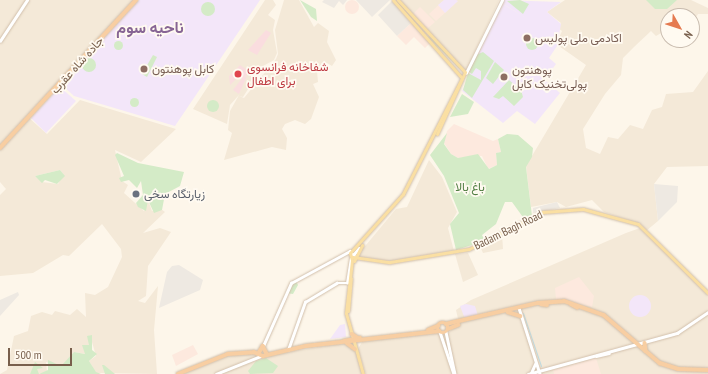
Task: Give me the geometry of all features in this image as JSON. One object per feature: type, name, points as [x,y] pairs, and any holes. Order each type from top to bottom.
[{"type":"highway","name":"جاده شاه عقرب","points":[[2,146],[136,0]]},
{"type":"highway","points":[[518,309],[564,301],[591,309],[616,324],[635,345],[666,368],[687,372],[708,371]]},
{"type":"highway","points":[[347,341],[351,334],[359,340],[439,332],[508,311],[516,304]]},
{"type":"highway","points":[[541,304],[547,305]]},
{"type":"highway","points":[[178,374],[199,364],[228,354],[267,354],[288,349],[353,341],[438,326],[541,304],[571,304],[603,316],[650,357],[678,370],[708,371]]},
{"type":"highway","points":[[571,304],[577,308]]},
{"type":"highway","points":[[508,311],[520,316]]},
{"type":"highway","points":[[446,324],[447,330]]},
{"type":"highway","points":[[438,326],[439,332]]},
{"type":"highway","points":[[347,341],[356,348],[359,340]]},
{"type":"highway","points":[[645,343],[644,349],[650,357]]},
{"type":"highway","points":[[174,374],[225,353],[264,347],[288,349]]},
{"type":"highway","points":[[264,347],[267,354]]},
{"type":"highway","points":[[258,349],[259,354]]},
{"type":"main road","points":[[0,40],[26,0]]},
{"type":"main road","points":[[393,0],[428,34]]},
{"type":"main road","points":[[398,0],[464,73]]},
{"type":"main road","points":[[264,347],[291,284],[353,255],[403,197],[501,0]]},
{"type":"main road","points":[[288,349],[305,302],[337,283],[347,283],[353,255],[400,198],[419,167],[443,125],[464,73]]},
{"type":"main road","name":"Badam Bagh Road","points":[[353,255],[390,262],[469,250],[543,212],[583,209],[638,224],[708,293]]},
{"type":"main road","points":[[353,255],[346,300],[351,334],[364,374]]},
{"type":"main road","points":[[518,309],[539,373]]},
{"type":"main road","points":[[518,309],[536,364],[546,370]]},
{"type":"main road","points":[[534,374],[683,330],[708,312]]},
{"type":"main road","points":[[635,345],[683,331],[708,312]]},
{"type":"main road","points":[[446,342],[447,330]]},
{"type":"main road","points":[[439,332],[446,342],[454,374]]},
{"type":"main road","points":[[216,374],[256,359],[259,354]]},
{"type":"main road","points":[[529,374],[536,364]]},
{"type":"main road","points":[[543,374],[546,370]]},
{"type":"main road","points":[[529,374],[539,373]]},
{"type":"shaded area","points":[[0,0],[135,0],[28,117],[47,134],[80,100],[176,129],[141,162],[115,150],[122,181],[128,185],[124,193],[144,211],[148,200],[152,211],[161,209],[165,212],[143,233],[160,228],[171,232],[148,266],[146,296],[138,301],[145,303],[158,286],[154,330],[157,374],[96,373],[89,361],[96,356],[90,335],[89,345],[84,347],[86,354],[74,352],[61,367],[46,362],[47,372],[38,374],[35,366],[30,374],[0,374],[7,370],[14,336],[28,331],[31,316],[42,312],[52,315],[55,311],[70,315],[77,309],[86,317],[85,293],[95,295],[108,287],[122,257],[121,249],[102,224],[69,256],[63,255],[33,273],[0,276],[0,195],[6,189],[0,182]],"holes":[[[60,170],[63,174],[58,184],[42,182],[35,176]]]},
{"type":"shaded area","name":"کابل پوهنتون","points":[[139,0],[260,0],[175,126],[74,96],[61,84]]},
{"type":"shaded area","points":[[265,0],[273,0],[276,5],[268,15],[275,20],[273,30],[277,53],[274,60],[263,66],[243,97],[239,96],[244,98],[276,59],[278,54],[275,30],[284,0],[299,0],[314,27],[318,23],[329,31],[327,42],[336,60],[332,66],[327,63],[317,71],[318,82],[313,84],[319,97],[311,119],[305,124],[295,120],[285,124],[282,129],[287,138],[286,150],[272,147],[224,160],[232,133],[228,130],[230,111],[239,95],[230,105],[227,124],[193,109]]},
{"type":"shaded area","points":[[324,0],[347,0],[343,5],[339,1],[334,8],[322,2]]},
{"type":"shaded area","points":[[349,0],[355,0],[359,4],[359,10],[355,14],[349,14],[345,10],[345,4]]},
{"type":"shaded area","points":[[356,0],[390,0],[372,17]]},
{"type":"shaded area","points":[[397,0],[499,0],[465,73]]},
{"type":"shaded area","points":[[444,0],[458,1],[436,21],[429,14]]},
{"type":"shaded area","points":[[444,0],[458,1],[445,13],[438,5]]},
{"type":"shaded area","points":[[504,0],[561,2],[547,12],[561,24],[557,46],[549,58],[556,64],[545,79],[534,71],[560,93],[535,124],[517,111],[503,123],[462,91],[488,32],[533,71],[487,31],[501,3],[531,21],[503,4]]},
{"type":"shaded area","points":[[565,0],[691,0],[708,8],[708,14],[700,14],[700,8],[660,8],[660,34],[656,36],[651,31],[623,58],[621,75],[605,94],[583,129],[586,148],[600,154],[608,137],[618,139],[630,125],[643,129],[652,110],[662,107],[666,94],[693,92],[708,71],[708,166],[667,167],[654,184],[658,221],[646,231],[708,292],[708,374],[366,374],[358,349],[362,342],[433,333],[446,335],[459,323],[456,310],[471,300],[626,233],[640,228],[645,231],[631,221],[604,212],[592,200],[566,207],[557,202],[531,207],[526,166],[586,65],[556,44],[562,31],[558,28],[561,23],[547,12]]},
{"type":"shaded area","points":[[392,1],[411,23],[397,36],[378,15]]},
{"type":"shaded area","points":[[420,7],[435,22],[427,29],[413,14]]},
{"type":"shaded area","points":[[411,23],[430,43],[425,48],[414,37],[406,45],[397,36]]},
{"type":"shaded area","points":[[266,30],[271,33],[257,55],[248,50]]},
{"type":"shaded area","name":"شفاخانه فرانسوی برای اطفال","points":[[240,65],[249,71],[243,80],[237,78],[230,85],[229,76]]},
{"type":"shaded area","points":[[247,76],[239,94],[233,90],[240,81]]},
{"type":"shaded area","points":[[60,87],[76,101],[46,133],[31,118]]},
{"type":"shaded area","points":[[454,124],[493,141],[498,139],[501,152],[496,153],[497,165],[488,169],[482,156],[458,158],[451,154],[444,143],[447,131]]},
{"type":"shaded area","points":[[429,160],[442,177],[457,212],[448,228],[454,251],[389,261],[356,257],[396,209],[407,207]]},
{"type":"shaded area","points":[[654,184],[678,186],[677,202],[658,221]]},
{"type":"shaded area","points":[[557,202],[560,208],[533,213],[533,208]]},
{"type":"shaded area","points":[[502,234],[503,249],[483,253],[480,246]]},
{"type":"shaded area","points":[[468,253],[478,275],[463,282],[455,254]]},
{"type":"shaded area","points":[[179,265],[203,280],[200,290],[159,308],[167,272],[172,266]]},
{"type":"shaded area","points":[[579,277],[594,296],[592,307],[556,299],[555,288]]},
{"type":"shaded area","points":[[18,292],[19,295],[0,316],[0,300]]},
{"type":"shaded area","points":[[640,295],[644,296],[650,302],[650,310],[644,316],[640,317],[636,316],[630,310],[629,306],[630,302],[636,296]]},
{"type":"shaded area","points":[[466,304],[475,306],[478,316],[465,319],[460,306]]},
{"type":"shaded area","points":[[345,324],[346,337],[330,339],[340,325]]},
{"type":"shaded area","points":[[347,343],[357,349],[364,374],[178,374],[221,356],[254,352],[261,356]]},
{"type":"shaded area","points":[[193,345],[198,354],[176,366],[172,355]]},
{"type":"shaded area","points":[[596,358],[601,374],[554,374],[553,370]]},
{"type":"green space","points":[[300,0],[316,9],[317,21],[311,17]]},
{"type":"green space","points":[[520,0],[529,4],[523,14],[507,1]]},
{"type":"green space","points":[[646,0],[677,0],[668,8],[655,9]]},
{"type":"green space","points":[[208,2],[213,4],[215,9],[213,14],[208,16],[203,14],[201,9],[203,4]]},
{"type":"green space","points":[[429,36],[437,43],[461,70],[428,37]]},
{"type":"green space","points":[[530,38],[534,38],[538,44],[534,50],[530,50],[526,46],[526,42]]},
{"type":"green space","points":[[116,41],[120,41],[122,45],[120,49],[116,49],[114,47],[114,43]]},
{"type":"green space","points":[[483,52],[494,61],[472,98],[463,90],[468,73],[481,80],[481,71],[476,68],[472,74],[468,71],[476,55]]},
{"type":"green space","points":[[153,55],[157,57],[147,77],[142,74]]},
{"type":"green space","points":[[86,58],[92,58],[96,62],[96,68],[92,72],[86,72],[82,68],[82,62]]},
{"type":"green space","points":[[495,62],[504,70],[493,84],[486,78]]},
{"type":"green space","points":[[509,80],[517,87],[521,83],[524,86],[521,90],[523,97],[514,106],[503,96],[499,99],[493,97]]},
{"type":"green space","points":[[462,94],[474,102],[468,114],[450,117]]},
{"type":"green space","points":[[134,97],[139,102],[134,107],[129,102]]},
{"type":"green space","points":[[213,100],[217,102],[219,106],[217,110],[213,112],[209,110],[207,106],[209,102]]},
{"type":"green space","name":"باغ بالا","points":[[447,133],[444,144],[451,154],[458,158],[478,154],[489,169],[497,165],[496,153],[501,152],[498,139],[507,134],[518,135],[533,148],[532,157],[526,167],[532,216],[525,220],[512,202],[505,202],[496,224],[482,235],[485,241],[456,250],[450,224],[459,213],[444,176],[430,155]]},
{"type":"green space","points":[[117,153],[138,163],[184,172],[180,186],[165,194],[162,210],[154,213],[148,200],[146,211],[138,207],[136,203],[143,195],[141,181],[137,188],[129,180],[121,182],[119,178],[124,176],[115,155]]},
{"type":"green space","points":[[60,170],[65,176],[57,184],[45,180],[42,183],[35,176]]},
{"type":"green space","points":[[296,281],[298,285],[293,294],[286,293]]},
{"type":"green space","points":[[92,335],[92,350],[97,354],[89,361],[96,372],[101,374],[39,374],[48,370],[48,360],[61,366],[74,352],[85,354],[82,345],[89,345],[87,336]]},
{"type":"green space","points":[[266,358],[278,366],[273,373],[250,374],[248,371],[256,361]]},
{"type":"green space","points":[[35,362],[43,368],[37,369],[39,374],[30,374]]},
{"type":"green space","points":[[102,365],[104,365],[115,374],[105,374]]},
{"type":"waterway","points":[[523,313],[541,366]]},
{"type":"place","name":"اکادمی ملی پولیس","points":[[527,38]]},
{"type":"place","name":"کابل پوهنتون","points":[[144,69]]},
{"type":"place","name":"شفاخانه فرانسوی برای اطفال","points":[[238,74]]},
{"type":"place","name":"پوهنتون پولی‌تخنیک کابل","points":[[504,77]]},
{"type":"place","name":"زیارتگاه سخی","points":[[136,194]]},
{"type":"district","name":"ناحیه سوم","points":[[150,27]]}]
